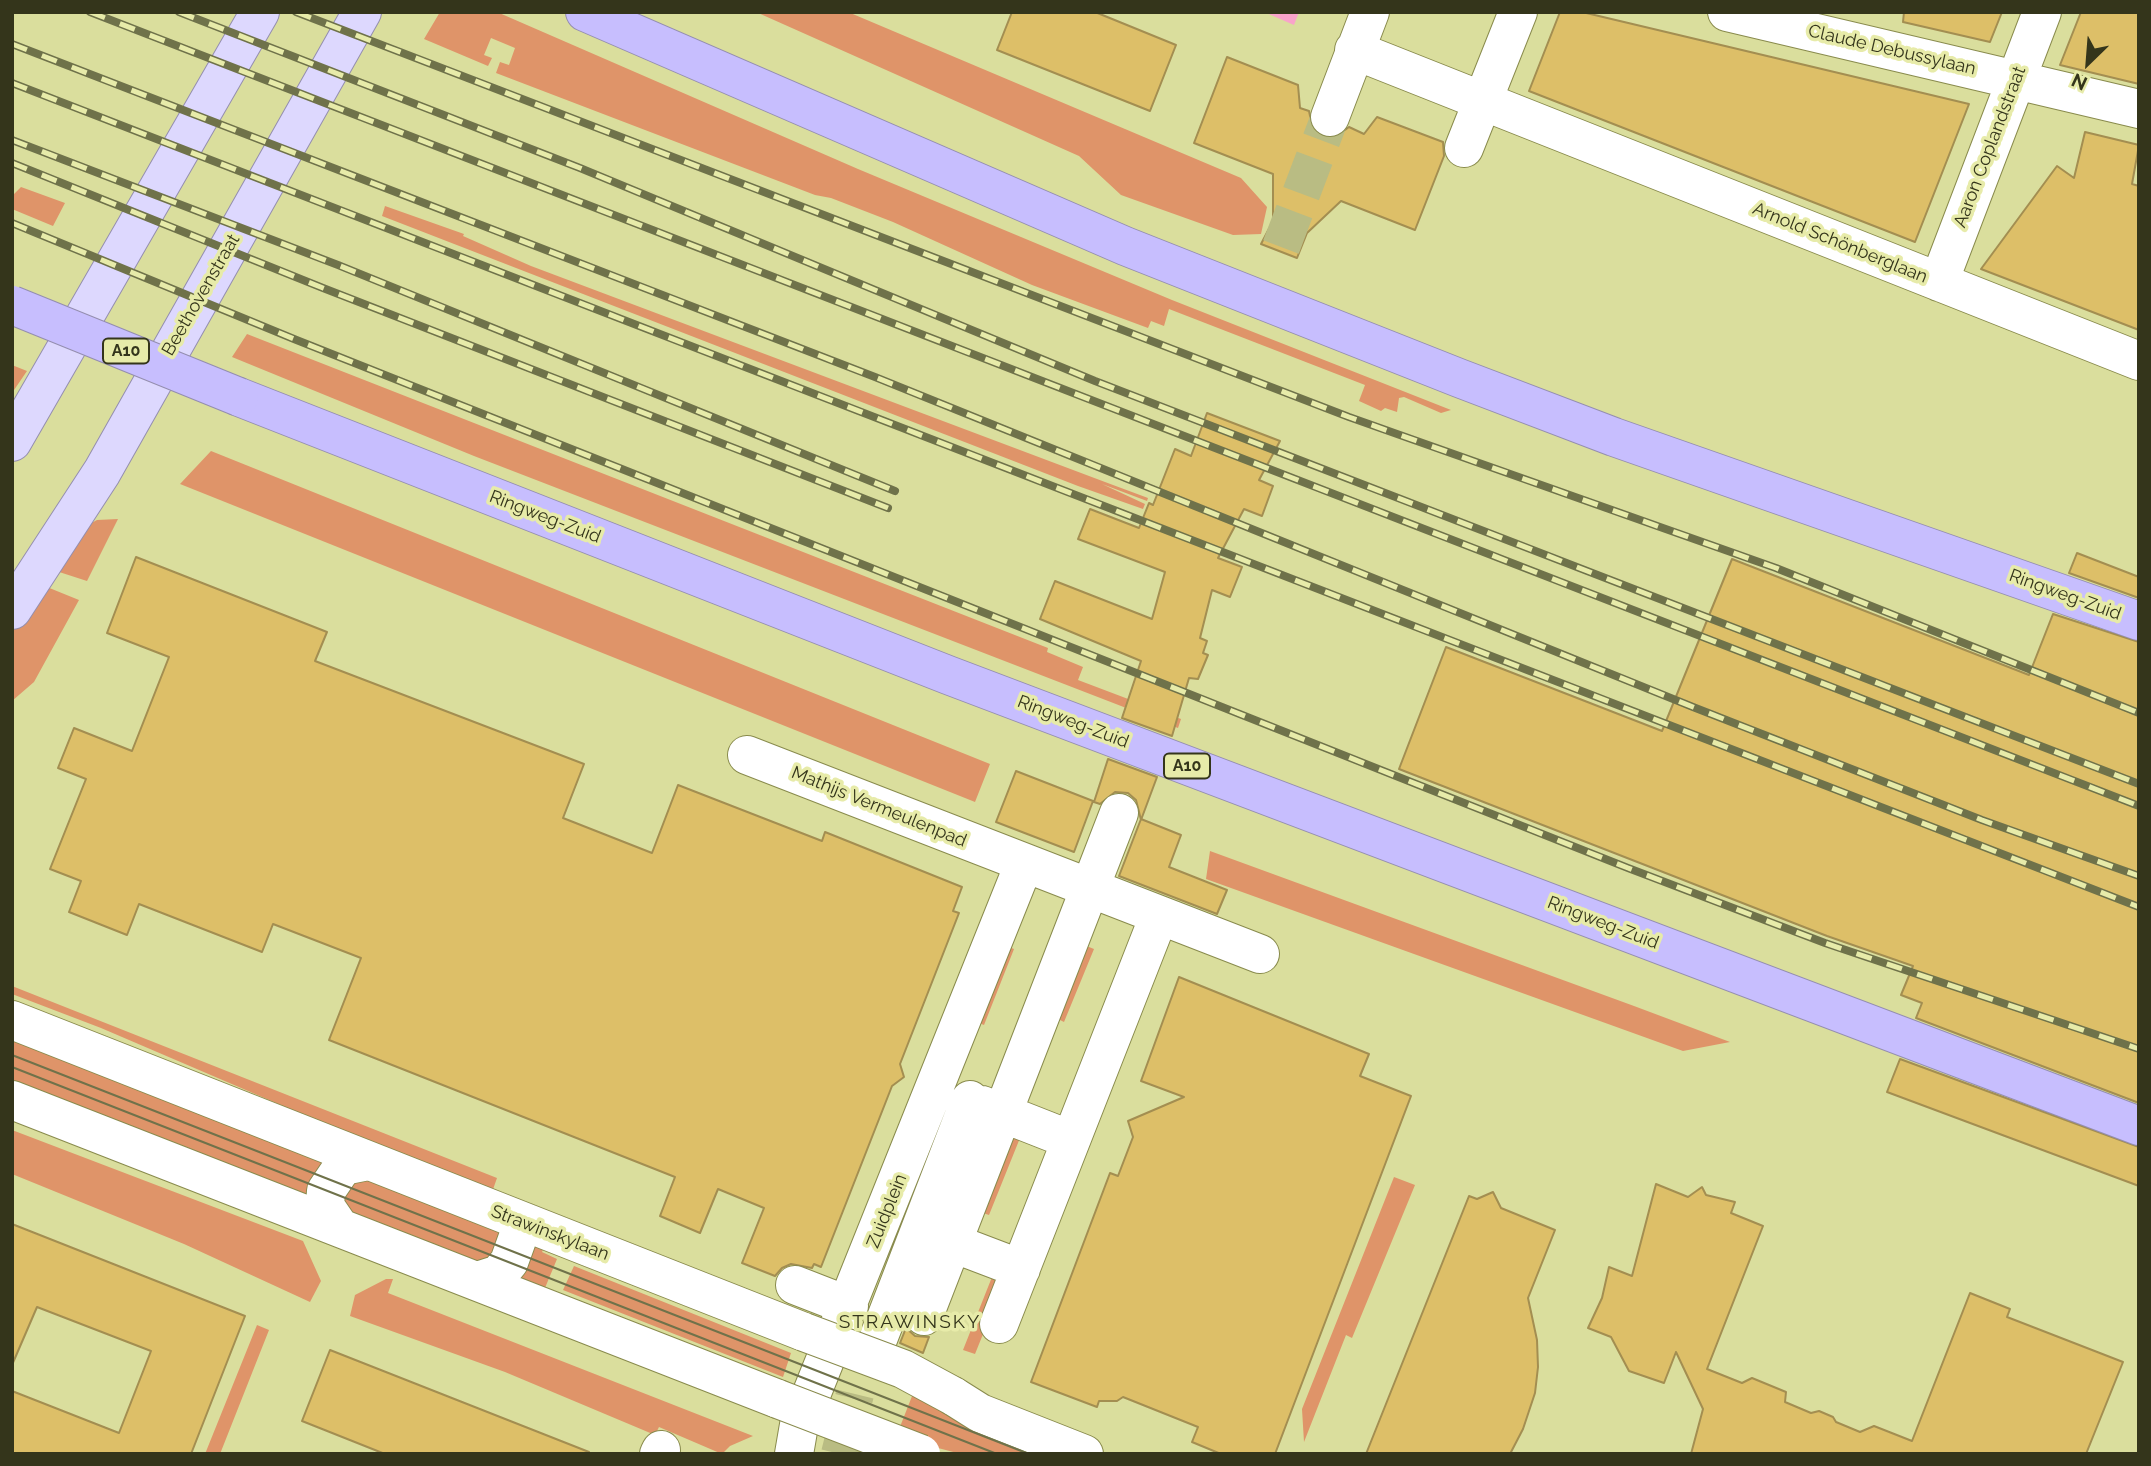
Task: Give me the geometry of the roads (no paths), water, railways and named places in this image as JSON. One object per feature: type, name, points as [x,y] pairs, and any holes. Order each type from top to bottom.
[{"type":"highway","name":"Ringweg-Zuid","points":[[585,12],[1125,246],[1446,373],[1614,437],[2139,621]]},
{"type":"highway","name":"Ringweg-Zuid","points":[[12,305],[239,397],[948,675],[2139,1126]]},
{"type":"main road","points":[[12,442],[260,12]]},
{"type":"main road","name":"Beethovenstraat","points":[[12,610],[102,472],[362,12]]},
{"type":"street","points":[[1330,117],[1370,12]]},
{"type":"street","points":[[1464,148],[1518,12]]},
{"type":"street","name":"Claude Debussylaan","points":[[1727,12],[2139,109]]},
{"type":"street","name":"Aaron Coplandstraat","points":[[1939,282],[2042,12]]},
{"type":"street","name":"Arnold Schönberglaan","points":[[1354,50],[2139,361]]},
{"type":"street","name":"Mathijs Vermeulenpad","points":[[747,755],[1045,879]]},
{"type":"street","name":"Zuidplein","points":[[873,1352],[915,1306],[937,1237],[970,1100],[1045,879],[1119,813]]},
{"type":"street","points":[[1045,879],[1159,916],[1260,954]]},
{"type":"street","name":"Zuidplein","points":[[794,1454],[799,1425],[838,1314],[970,1100],[1045,879]]},
{"type":"street","points":[[999,1324],[1159,916]]},
{"type":"street","name":"Strawinskylaan","points":[[12,1020],[523,1223],[838,1314],[903,1369],[980,1413],[1084,1454]]},
{"type":"street","points":[[12,1100],[921,1454]]},
{"type":"street","points":[[970,1100],[1071,1140]]},
{"type":"street","points":[[340,1228],[325,1206],[326,1191],[343,1166],[368,1161]]},
{"type":"street","points":[[477,1281],[499,1274],[509,1262],[523,1223]]},
{"type":"street","points":[[937,1237],[1021,1269]]},
{"type":"street","points":[[795,1285],[838,1314],[915,1306]]},
{"type":"tunnel","points":[[1281,247],[1330,117]]},
{"type":"tunnel","points":[[840,1454],[855,1394]]},
{"type":"tram line","points":[[12,1055],[1029,1454]]},
{"type":"tram line","points":[[12,1067],[997,1454]]},
{"type":"railway","points":[[90,12],[2139,806]]},
{"type":"railway","points":[[179,12],[580,168],[1095,381],[2139,784]]},
{"type":"railway","points":[[296,12],[1349,417],[1776,568],[2139,713]]},
{"type":"railway","points":[[12,44],[875,377],[1693,707],[1982,820],[2139,876]]},
{"type":"railway","points":[[12,83],[2139,907]]},
{"type":"railway","points":[[12,140],[338,265],[895,491]]},
{"type":"railway","points":[[12,163],[323,288],[888,508]]},
{"type":"railway","points":[[12,223],[294,339],[1628,868],[1825,943],[2139,1049]]},
{"type":"district","name":"STRAWINSKY","points":[[910,1322]]}]
